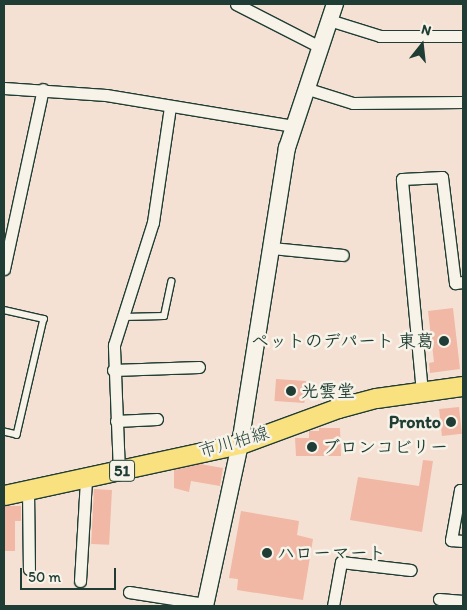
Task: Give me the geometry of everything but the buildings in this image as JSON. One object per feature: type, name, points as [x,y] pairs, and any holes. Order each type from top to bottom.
[{"type":"main road","name":"市川柏線","points":[[4,496],[86,480],[240,444],[338,408],[463,386]]},
{"type":"street","points":[[236,4],[320,47]]},
{"type":"street","points":[[129,592],[205,605],[240,444],[293,126],[335,4]]},
{"type":"street","points":[[329,20],[380,36],[463,36]]},
{"type":"street","points":[[4,88],[43,89],[106,95],[293,126]]},
{"type":"street","points":[[305,88],[353,103],[463,102]]},
{"type":"street","points":[[4,269],[43,89]]},
{"type":"street","points":[[119,472],[113,370],[120,318],[153,222],[170,106]]},
{"type":"street","points":[[422,392],[402,179],[442,177],[455,283],[463,282]]},
{"type":"street","points":[[272,248],[343,255]]},
{"type":"street","points":[[113,370],[199,366]]},
{"type":"street","points":[[116,421],[157,419]]},
{"type":"street","points":[[80,581],[86,480]]},
{"type":"street","points":[[28,490],[29,569]]},
{"type":"street","points":[[463,490],[460,490],[451,540],[463,541]]},
{"type":"street","points":[[333,606],[341,562],[411,570]]},
{"type":"street","points":[[439,599],[463,601]]},
{"type":"lane","points":[[120,318],[164,316],[170,282]]},
{"type":"lane","points":[[4,310],[44,319],[18,435],[4,432]]},
{"type":"place","name":"ペットのデパート 東葛","points":[[444,341]]},
{"type":"place","name":"光雲堂","points":[[291,391]]},
{"type":"place","name":"Pronto","points":[[451,422]]},
{"type":"place","name":"ブロンコビリー","points":[[312,447]]},
{"type":"place","name":"ハローマート","points":[[267,553]]}]
